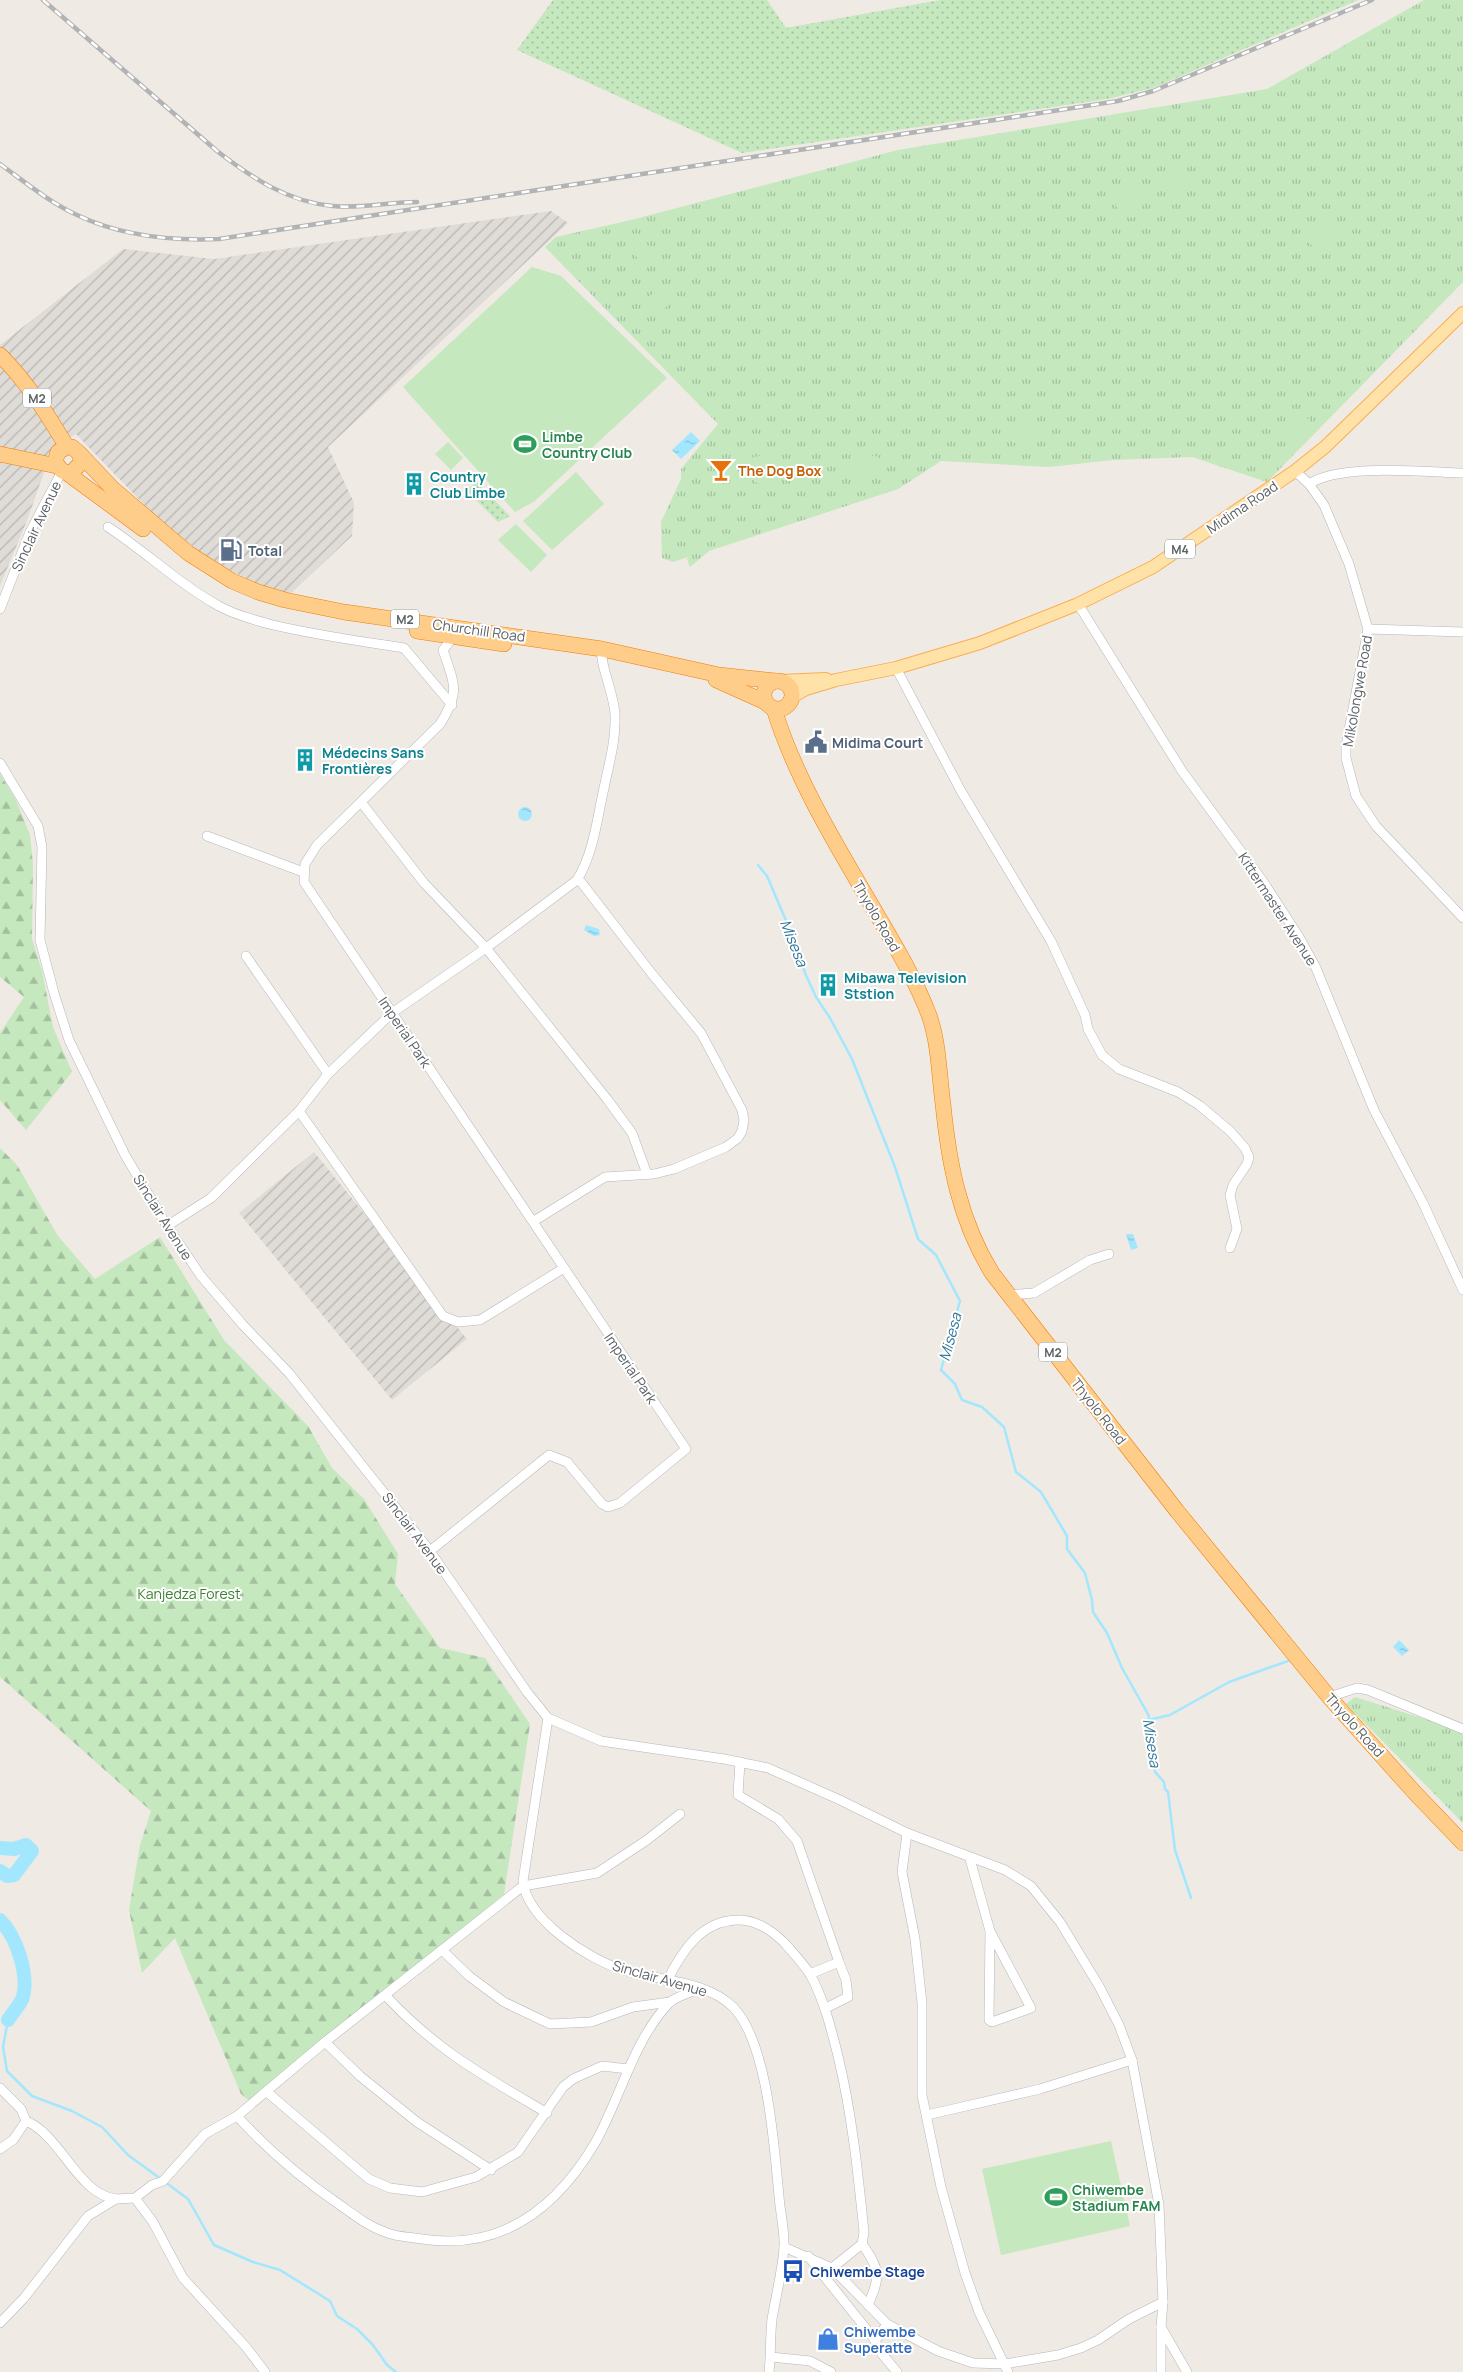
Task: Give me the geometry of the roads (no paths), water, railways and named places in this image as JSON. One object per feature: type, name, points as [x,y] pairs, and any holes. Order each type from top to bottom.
[{"type":"highway","name":"Churchill Road","points":[[0,355],[38,399],[74,450],[112,488],[149,522],[188,553],[232,581],[258,592],[285,600],[457,632]]},
{"type":"highway","points":[[74,450],[79,468],[62,470],[56,456],[58,452],[74,450]]},
{"type":"highway","name":"M2","points":[[0,454],[62,470]]},
{"type":"highway","name":"Churchill Road","points":[[62,470],[202,570],[256,599],[292,609],[601,652],[719,675],[778,681]]},
{"type":"highway","name":"Churchill Road","points":[[601,652],[716,681],[769,705]]},
{"type":"highway","points":[[778,681],[788,685],[792,699],[785,708],[769,705],[764,691],[767,686],[778,681]]},
{"type":"highway","name":"Thyolo Road","points":[[792,699],[790,722],[800,776]]},
{"type":"highway","name":"Thyolo Road","points":[[769,705],[800,776],[902,958],[929,1016],[937,1054],[950,1165],[962,1211],[984,1260],[1008,1295],[1176,1510],[1329,1696],[1415,1793],[1463,1843]]},
{"type":"main road","name":"Midima Road","points":[[792,699],[806,689],[836,680],[896,668],[980,643],[1078,604],[1153,566],[1295,471],[1354,419],[1463,312]]},
{"type":"main road","name":"Midima Road","points":[[778,681],[814,678],[836,680]]},
{"type":"street","name":"Sinclair Avenue","points":[[0,609],[30,532],[62,470]]},
{"type":"street","name":"Mikolongwe Road","points":[[1295,471],[1309,484],[1324,505],[1348,564],[1368,629],[1346,746],[1351,784],[1364,811],[1376,826],[1463,918]]},
{"type":"street","points":[[1309,484],[1322,477],[1365,472],[1463,472]]},
{"type":"street","points":[[108,527],[141,549],[175,578],[229,611],[245,618],[300,632],[404,648],[452,705]]},
{"type":"street","name":"Kittermaster Avenue","points":[[1078,604],[1177,763],[1264,883],[1299,937],[1316,968],[1374,1110],[1422,1203],[1463,1290]]},
{"type":"street","points":[[1368,629],[1463,632]]},
{"type":"street","points":[[207,836],[303,872],[309,856],[318,846],[440,724],[452,705],[454,695],[453,680],[443,650],[457,632]]},
{"type":"street","points":[[167,1226],[212,1198],[299,1111],[328,1074],[392,1013],[486,948],[577,880],[584,868],[592,845],[614,741],[615,716],[613,694],[601,652]]},
{"type":"street","points":[[896,668],[961,791],[1051,941],[1085,1015],[1088,1029],[1102,1055],[1119,1069],[1178,1092],[1199,1105],[1230,1131],[1245,1148],[1248,1157],[1247,1164],[1233,1184],[1230,1195],[1237,1229],[1230,1248]]},
{"type":"street","name":"Sinclair Avenue","points":[[0,763],[38,826],[42,847],[40,940],[54,993],[69,1040],[125,1155],[167,1226],[201,1276],[243,1325],[289,1373],[430,1551],[548,1718]]},
{"type":"street","points":[[361,802],[424,883],[486,948],[632,1134],[647,1174]]},
{"type":"street","name":"Imperial Park","points":[[303,872],[304,882],[534,1220],[564,1268],[686,1449],[620,1503],[608,1507],[602,1504],[567,1462],[549,1454],[430,1551]]},
{"type":"street","points":[[534,1220],[605,1177],[647,1174],[674,1169],[734,1142],[742,1131],[744,1120],[742,1110],[701,1033],[652,974],[581,882],[577,880]]},
{"type":"street","points":[[246,956],[328,1074]]},
{"type":"street","points":[[299,1111],[444,1316],[458,1322],[480,1320],[564,1268]]},
{"type":"street","points":[[1008,1295],[1034,1293],[1090,1260],[1109,1254]]},
{"type":"street","points":[[1329,1696],[1357,1688],[1368,1690],[1463,1729]]},
{"type":"street","points":[[523,1886],[534,1798],[548,1718],[601,1741],[768,1768],[806,1784],[907,1833],[1006,1870],[1022,1880],[1045,1902],[1099,1986],[1119,2025],[1132,2060],[1159,2204],[1163,2302],[1162,2372]]},
{"type":"street","points":[[740,1762],[738,1795],[778,1819],[797,1841],[846,1980],[848,1997],[826,2008]]},
{"type":"street","points":[[0,2088],[21,2109],[26,2121],[33,2124],[64,2155],[92,2188],[116,2199],[135,2198],[152,2185],[163,2180],[205,2134],[237,2116],[325,2042],[386,1996],[523,1886],[597,1873],[647,1840],[680,1814]]},
{"type":"street","points":[[907,1833],[902,1872],[915,1939],[921,1992],[921,2084],[941,2187],[965,2273],[982,2320],[1006,2368]]},
{"type":"street","points":[[970,1858],[990,1931],[1031,2008],[992,2022],[989,2020],[990,1931]]},
{"type":"street","name":"Sinclair Avenue","points":[[523,1886],[527,1896],[541,1917],[582,1949],[624,1970],[700,1988],[722,1998],[742,2018],[752,2039],[766,2092],[784,2247],[772,2319],[769,2372]]},
{"type":"street","points":[[667,1981],[679,1958],[696,1939],[708,1928],[727,1920],[751,1921],[776,1935],[810,1974],[826,2008],[846,2091],[854,2136],[864,2232],[862,2244],[832,2268]]},
{"type":"street","points":[[442,1950],[469,1976],[504,2002],[550,2024],[591,2022],[633,2007],[670,2002],[700,1988]]},
{"type":"street","points":[[810,1974],[839,1962]]},
{"type":"street","points":[[386,1996],[415,2026],[458,2060],[547,2113]]},
{"type":"street","points":[[237,2116],[259,2139],[307,2182],[370,2225],[394,2235],[434,2240],[460,2241],[486,2237],[513,2228],[561,2191],[596,2141],[628,2069],[670,2002]]},
{"type":"street","points":[[325,2042],[360,2076],[417,2122],[491,2170]]},
{"type":"street","points":[[927,2115],[1040,2090],[1132,2060]]},
{"type":"street","points":[[267,2092],[361,2174],[384,2187],[425,2192],[472,2178],[491,2170],[521,2150],[565,2084],[573,2078],[602,2066],[628,2069]]},
{"type":"street","points":[[0,2150],[13,2140],[26,2121]]},
{"type":"street","points":[[135,2198],[153,2222],[183,2278],[238,2337],[265,2372]]},
{"type":"street","points":[[0,2323],[24,2298],[88,2216],[116,2199]]},
{"type":"street","points":[[862,2244],[878,2269],[876,2286],[868,2305]]},
{"type":"street","points":[[784,2247],[832,2268],[887,2324],[956,2358],[1006,2368],[1058,2355],[1088,2345],[1129,2319],[1163,2302]]},
{"type":"street","points":[[808,2256],[875,2340],[882,2354],[897,2372]]},
{"type":"street","points":[[875,2340],[887,2324]]},
{"type":"street","points":[[1162,2327],[1188,2372]]},
{"type":"street","points":[[771,2356],[810,2361],[831,2372]]},
{"type":"water","points":[[691,432],[700,441],[681,459],[672,450]]},
{"type":"water","points":[[525,807],[530,809],[532,814],[530,819],[525,821],[520,819],[518,814],[520,809]]},
{"type":"water","points":[[586,925],[599,929],[600,935],[594,936],[584,930]]},
{"type":"water","points":[[1126,1234],[1133,1234],[1138,1248],[1131,1250]]},
{"type":"water","points":[[1399,1640],[1409,1650],[1402,1656],[1393,1647]]},
{"type":"waterway","name":"Misesa","points":[[758,865],[767,876],[816,997],[830,1018],[852,1059],[895,1167],[918,1239],[936,1255],[960,1301],[941,1370],[955,1384],[962,1400],[982,1407],[1004,1427],[1016,1472],[1041,1492],[1067,1536],[1067,1549],[1085,1573],[1093,1612],[1107,1633],[1122,1668],[1149,1716],[1148,1731],[1154,1753],[1155,1772],[1164,1782],[1165,1789],[1168,1792],[1175,1850],[1191,1898]]},
{"type":"waterway","points":[[1148,1720],[1170,1715],[1229,1682],[1288,1661]]},
{"type":"waterway","points":[[0,1848],[14,1849],[26,1845],[32,1851],[14,1875],[7,1876],[0,1871]]},
{"type":"waterway","points":[[0,1920],[16,1945],[23,1966],[24,1977],[23,1997],[8,2020]]},
{"type":"waterway","points":[[8,2020],[3,2047],[7,2071],[32,2096],[72,2111],[102,2127],[128,2155],[161,2179]]},
{"type":"waterway","points":[[165,2182],[188,2199],[214,2245],[253,2262],[280,2270],[330,2301],[337,2316],[357,2329],[373,2345],[387,2365],[396,2372]]},
{"type":"railway","points":[[43,0],[217,151],[271,187],[301,200],[333,206],[354,207],[417,202]]},
{"type":"railway","points":[[0,164],[57,204],[77,215],[111,228],[165,238],[219,239],[1118,101],[1153,91],[1372,0]]},
{"type":"place","name":"Limbe Country Club","points":[[525,444]]},
{"type":"place","name":"The Dog Box","points":[[721,470]]},
{"type":"place","name":"Country Club Limbe","points":[[414,484]]},
{"type":"place","name":"Total","points":[[231,550]]},
{"type":"place","name":"Midima Court","points":[[816,742]]},
{"type":"place","name":"Médecins Sans Frontières","points":[[305,760]]},
{"type":"place","name":"Mibawa Television Ststion","points":[[828,985]]},
{"type":"place","name":"Chiwembe Stadium FAM","points":[[1056,2197]]},
{"type":"place","name":"Chiwembe Stage","points":[[793,2271]]},
{"type":"place","name":"Chiwembe Superatte","points":[[828,2339]]},
{"type":"park label","name":"Kanjedza Forest","points":[[189,1593]]}]
